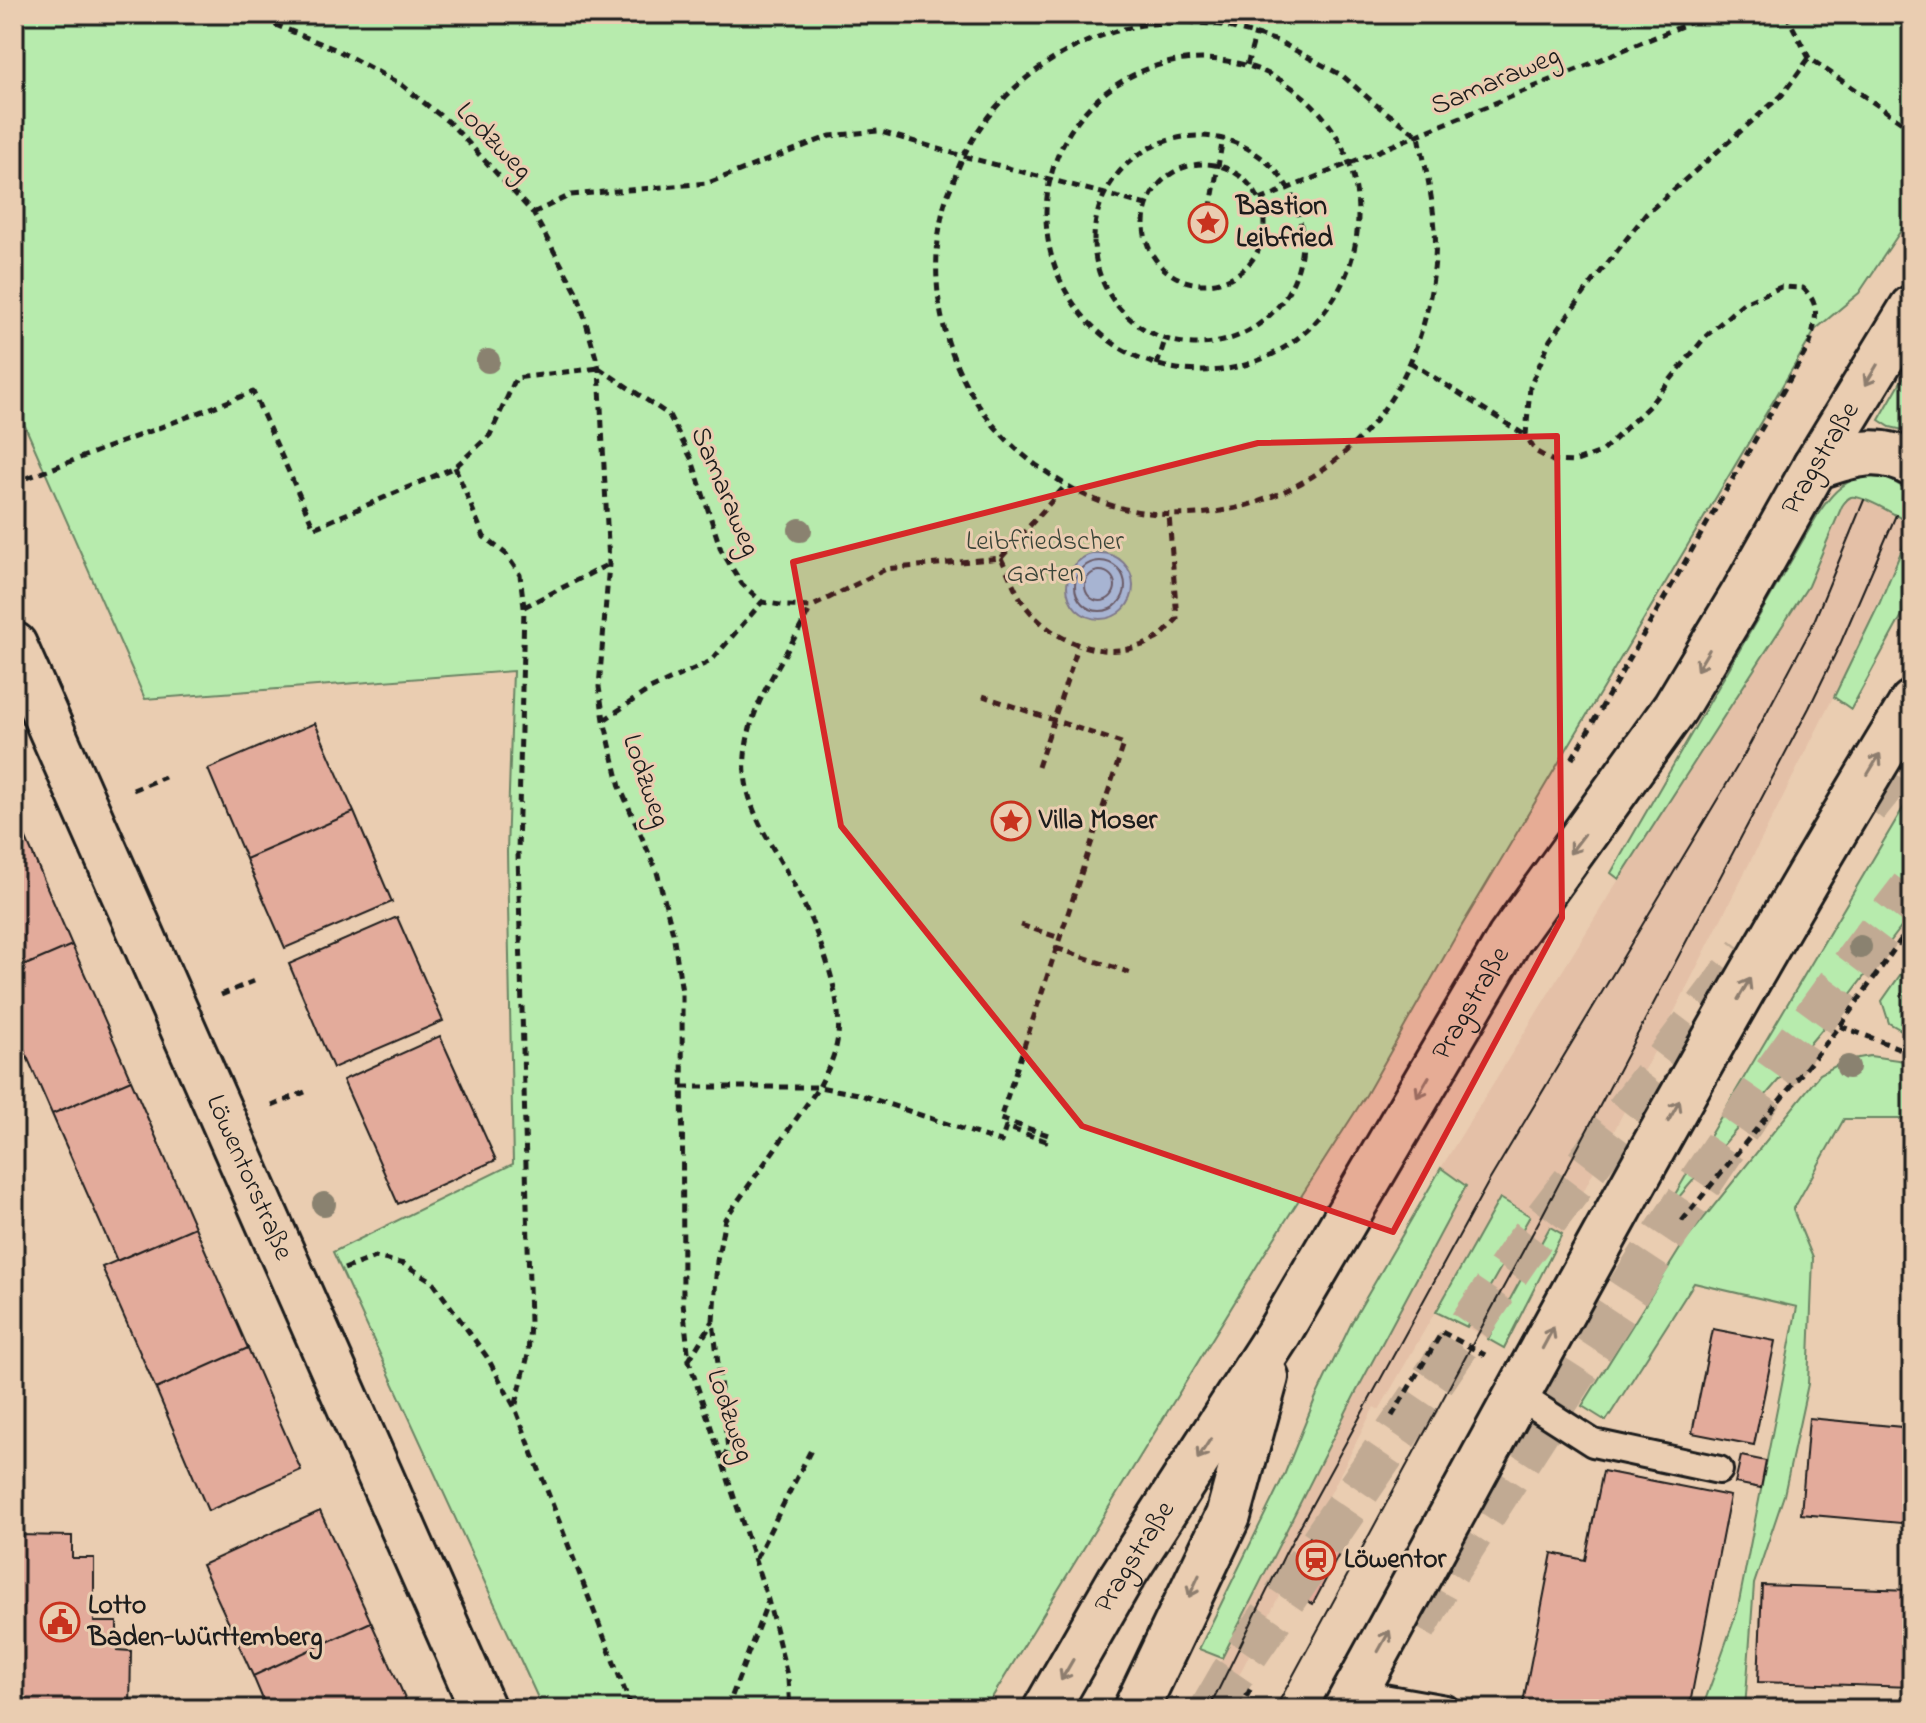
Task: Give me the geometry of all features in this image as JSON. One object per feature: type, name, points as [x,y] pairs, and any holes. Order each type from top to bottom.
[{"type":"main road","name":"Pragstraße","points":[[1046,1709],[1120,1580],[1277,1336],[1510,938],[1675,708],[1815,467],[1912,308]]},
{"type":"main road","points":[[1815,467],[1862,452],[1904,459],[1912,464]]},
{"type":"main road","name":"Löwentorstraße","points":[[14,645],[483,1709]]},
{"type":"main road","points":[[1351,1701],[1705,1057],[1912,703]]},
{"type":"main road","points":[[1136,1709],[1228,1516],[1277,1336]]},
{"type":"lane","points":[[1518,1395],[1593,1443],[1719,1470]]},
{"type":"lane","points":[[1351,1701],[1446,1709]]},
{"type":"path","name":"Lodzweg","points":[[249,14],[337,50],[402,85],[452,125],[533,213],[578,295],[599,368],[609,564],[599,687],[620,787],[657,872],[673,933],[682,992],[683,1303],[689,1361],[756,1558],[788,1679],[790,1709]]},
{"type":"path","name":"Samaraweg","points":[[1419,136],[1711,14]]},
{"type":"path","points":[[1786,14],[1809,58],[1912,129]]},
{"type":"path","name":"Samaraweg","points":[[1187,22],[1222,25],[1256,33],[1292,48],[1343,76],[1419,136],[1430,194],[1435,255],[1428,309],[1410,362],[1387,406],[1354,445],[1314,477],[1264,501],[1213,513],[1169,515],[1110,505],[1065,486],[1011,446],[971,396],[947,343],[939,311],[936,277],[943,211],[963,156],[994,108],[1028,76],[1053,58],[1082,43],[1130,27],[1187,22]]},
{"type":"path","points":[[1247,65],[1256,33]]},
{"type":"path","points":[[1206,58],[1247,65],[1291,85],[1326,119],[1349,162],[1358,203],[1356,245],[1342,284],[1319,319],[1287,347],[1249,365],[1209,372],[1157,365],[1120,350],[1082,317],[1056,274],[1045,225],[1049,179],[1066,136],[1091,103],[1125,78],[1163,63],[1206,58]]},
{"type":"path","points":[[1526,435],[1530,387],[1550,340],[1588,288],[1646,214],[1782,95],[1809,58]]},
{"type":"path","points":[[533,213],[571,195],[708,183],[830,136],[878,131],[1146,205]]},
{"type":"path","points":[[1188,135],[1223,138],[1250,148],[1272,165],[1289,187],[1301,221],[1301,258],[1290,292],[1267,320],[1236,339],[1201,346],[1165,340],[1138,327],[1115,306],[1101,279],[1093,250],[1095,219],[1105,194],[1126,163],[1155,144],[1188,135]]},
{"type":"path","points":[[1260,200],[1419,136]]},
{"type":"path","points":[[1208,223],[1223,138]]},
{"type":"path","points":[[1199,163],[1218,165],[1235,171],[1249,184],[1260,200],[1264,228],[1255,256],[1242,270],[1225,281],[1206,284],[1188,282],[1170,274],[1156,260],[1147,244],[1143,225],[1146,205],[1154,189],[1166,176],[1182,167],[1199,163]]},
{"type":"path","points":[[1410,362],[1526,435],[1535,451],[1553,461],[1574,462],[1601,452],[1649,406],[1706,336],[1742,304],[1781,287],[1803,288],[1814,299],[1816,314]]},
{"type":"path","points":[[1157,365],[1165,340]]},
{"type":"path","points":[[14,483],[253,392],[314,528],[455,467],[490,435],[516,378],[599,368]]},
{"type":"path","name":"Samaraweg","points":[[599,368],[669,415],[692,460],[721,550],[742,584],[762,602]]},
{"type":"path","points":[[455,467],[484,537],[506,554],[520,575],[524,607],[518,853],[530,1323],[528,1355],[515,1408]]},
{"type":"path","points":[[604,720],[650,689],[711,661],[762,602],[811,607],[886,569],[1001,558],[1065,486]]},
{"type":"path","points":[[1001,558],[1027,607],[1056,635],[1078,647],[1108,650],[1135,648],[1158,639],[1177,619],[1169,515]]},
{"type":"path","points":[[524,607],[609,564]]},
{"type":"path","points":[[723,1460],[728,1449],[713,1321],[717,1261],[725,1219],[819,1087],[838,1041],[837,1010],[829,968],[794,886],[752,811],[745,760],[750,723],[768,681],[794,642],[811,607]]},
{"type":"path","points":[[1038,767],[1078,647]]},
{"type":"path","points":[[682,1087],[819,1087],[858,1094],[1001,1142],[1006,1127],[1046,1141],[1048,1135],[1000,1119],[1124,744],[983,696]]},
{"type":"path","points":[[1682,1221],[1840,1026],[1912,924]]},
{"type":"path","points":[[1021,925],[1060,938]]},
{"type":"path","points":[[1056,948],[1131,973]]},
{"type":"path","points":[[1840,1026],[1912,1053]]},
{"type":"path","points":[[341,1271],[375,1257],[404,1264],[432,1281],[487,1357],[515,1408],[632,1709]]},
{"type":"path","points":[[689,1361],[713,1321]]},
{"type":"path","points":[[756,1558],[813,1446]]},
{"type":"path","points":[[727,1709],[768,1600]]},
{"type":"path","points":[[1240,1709],[1252,1686]]},
{"type":"highlighted area","points":[[1557,436],[1562,918],[1393,1232],[1082,1126],[841,826],[793,562],[1258,443]]},
{"type":"shaded area","points":[[1851,497],[1906,519],[1911,528],[1856,652],[1562,1234],[1550,1227],[1488,1339],[1467,1327],[1530,1216],[1500,1198],[1379,1410],[1374,1407],[1222,1709],[1214,1709],[1203,1703],[1222,1658],[1355,1394],[1466,1187],[1441,1168],[1619,879],[1808,586],[1842,507]]},
{"type":"green space","name":"Leibfriedscher Garten","points":[[14,14],[1912,14],[1912,214],[1859,293],[1816,329],[1461,927],[1366,1095],[1263,1256],[985,1709],[543,1709],[333,1252],[513,1164],[507,852],[513,671],[145,699],[14,401]]},
{"type":"green space","points":[[1912,362],[1912,432],[1890,427],[1879,420]]},
{"type":"green space","points":[[1861,476],[1889,479],[1912,493],[1912,597],[1851,709],[1834,697],[1880,602],[1911,528],[1884,508],[1857,497],[1851,497],[1842,506],[1808,586],[1619,879],[1611,873],[1818,514],[1836,491]]},
{"type":"green space","points":[[1912,793],[1912,913],[1840,1008],[1679,1197],[1674,1196]]},
{"type":"green space","points":[[1912,958],[1912,1036],[1889,1023],[1882,1001]]},
{"type":"green space","points":[[1870,1056],[1912,1062],[1912,1119],[1844,1119],[1793,1210],[1813,1258],[1808,1384],[1784,1495],[1754,1584],[1745,1709],[1702,1709],[1737,1612],[1797,1307],[1694,1283],[1606,1421],[1582,1406],[1683,1244],[1820,1074],[1847,1060]]},
{"type":"green space","points":[[1441,1168],[1466,1186],[1355,1394],[1222,1658],[1199,1649],[1285,1473],[1315,1399],[1352,1322]]},
{"type":"green space","points":[[1500,1198],[1530,1216],[1467,1327],[1436,1312]]},
{"type":"green space","points":[[1550,1227],[1562,1234],[1504,1348],[1488,1339]]},
{"type":"water","points":[[1093,553],[1107,553],[1119,558],[1128,567],[1133,586],[1131,599],[1124,610],[1107,619],[1093,619],[1081,614],[1072,605],[1067,593],[1067,579],[1072,567],[1081,558]]},
{"type":"building","points":[[315,723],[354,812],[246,859],[208,769]]},
{"type":"building","points":[[14,812],[27,841],[14,847]]},
{"type":"building","points":[[354,812],[392,902],[285,948],[246,859]]},
{"type":"building","points":[[27,841],[72,945],[14,970],[14,847]]},
{"type":"building","points":[[397,917],[443,1021],[333,1068],[289,964]]},
{"type":"building","points":[[72,945],[131,1080],[52,1114],[14,1027],[14,970]]},
{"type":"building","points":[[440,1036],[496,1160],[398,1204],[343,1080]]},
{"type":"building","points":[[131,1080],[195,1227],[117,1261],[52,1114]]},
{"type":"building","points":[[195,1227],[248,1348],[156,1389],[102,1267]]},
{"type":"building","points":[[1713,1329],[1775,1341],[1754,1445],[1692,1433]]},
{"type":"building","points":[[248,1348],[301,1470],[208,1511],[156,1389]]},
{"type":"building","points":[[1809,1418],[1912,1428],[1912,1524],[1801,1514]]},
{"type":"building","points":[[1741,1456],[1766,1461],[1761,1488],[1735,1483]]},
{"type":"building","points":[[1603,1471],[1730,1496],[1689,1709],[1552,1709],[1523,1703],[1552,1553],[1585,1560]]},
{"type":"building","points":[[1326,1506],[1356,1522],[1313,1604],[1283,1589]]},
{"type":"building","points":[[320,1511],[371,1622],[253,1676],[202,1565]]},
{"type":"building","name":"Lotto Baden-Württemberg","points":[[14,1535],[72,1536],[72,1558],[94,1558],[94,1622],[117,1622],[117,1650],[131,1651],[130,1709],[14,1709]]},
{"type":"building","points":[[1762,1585],[1912,1590],[1912,1687],[1758,1682]]},
{"type":"building","points":[[371,1622],[410,1709],[267,1709],[253,1676]]},
{"type":"tunnel","points":[[1866,806],[1912,749]]},
{"type":"tunnel","points":[[1415,1627],[1439,1583],[1727,1143],[1912,888]]},
{"type":"tunnel","points":[[1212,1709],[1231,1676],[1520,1253],[1748,954]]},
{"type":"tram line","points":[[1209,1709],[1286,1552],[1489,1181],[1744,755],[1810,631],[1864,500]]},
{"type":"tram line","points":[[1275,1709],[1543,1214],[1809,708],[1896,515]]},
{"type":"place","name":"Bastion Leibfried","points":[[1208,223]]},
{"type":"place","name":"Villa Moser","points":[[1011,821]]},
{"type":"place","name":"Löwentor","points":[[1316,1560]]},
{"type":"place","name":"Lotto Baden-Württemberg","points":[[60,1622]]}]
